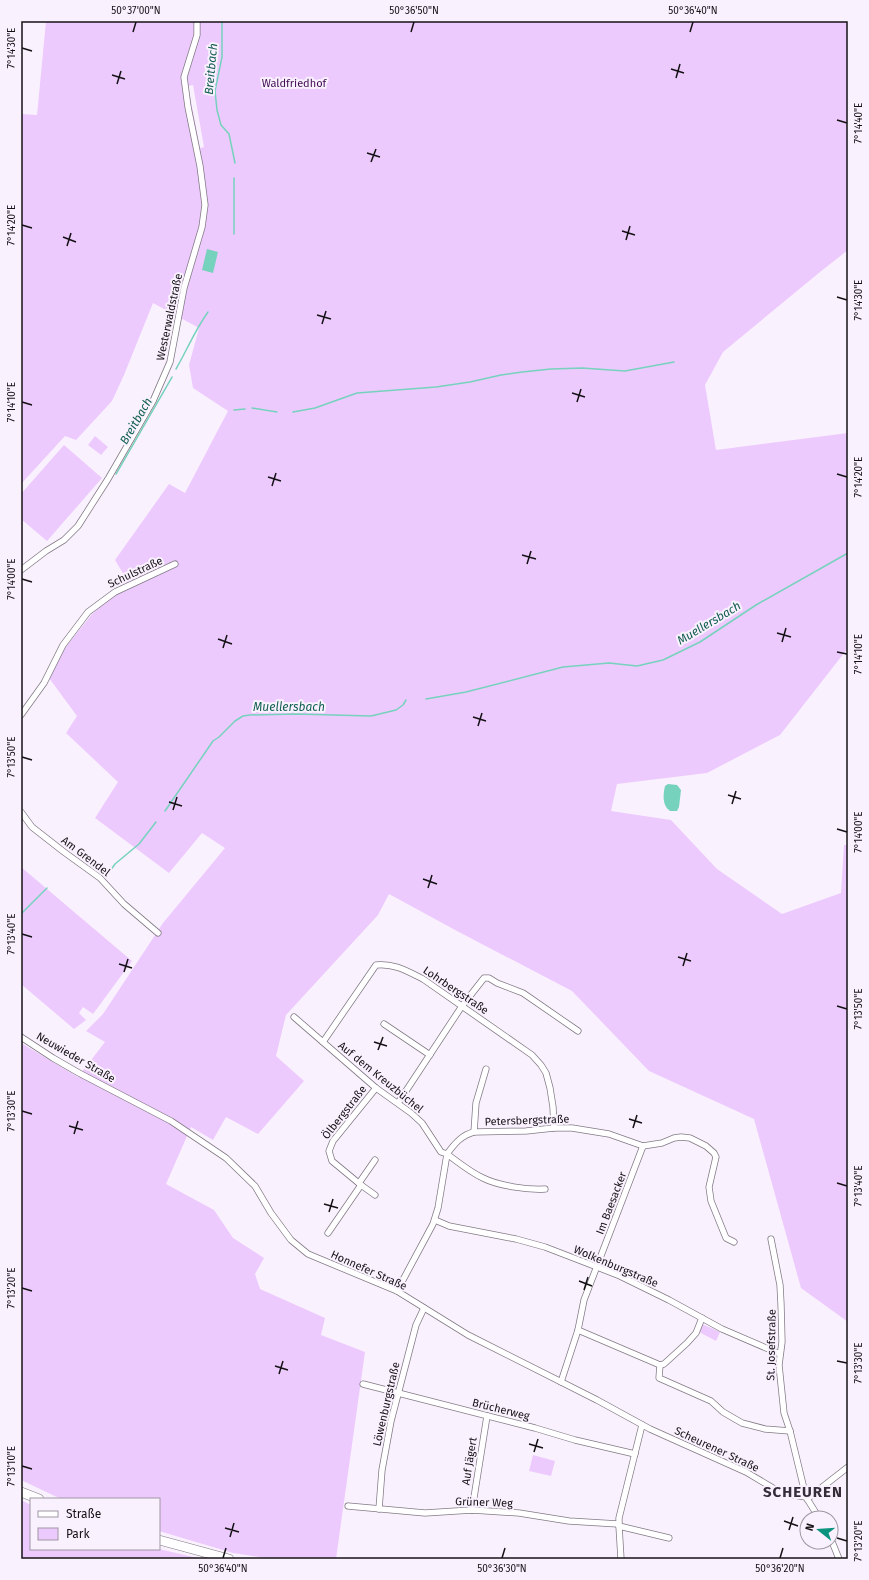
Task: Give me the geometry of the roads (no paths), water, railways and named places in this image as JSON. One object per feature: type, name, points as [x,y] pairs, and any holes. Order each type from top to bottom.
[{"type":"main road","points":[[21,1492],[36,1498]]},
{"type":"main road","points":[[160,1540],[229,1559]]},
{"type":"street","name":"Westerwaldstraße","points":[[21,570],[46,551],[64,540],[78,526],[108,479],[153,401],[170,362],[184,288],[202,227],[205,205],[200,166],[188,107],[184,77],[197,35],[197,21]]},
{"type":"street","name":"Schulstraße","points":[[21,715],[44,683],[63,645],[88,612],[115,592],[176,564]]},
{"type":"street","name":"Am Grendel","points":[[21,812],[32,827],[100,878],[124,904],[158,933]]},
{"type":"street","name":"Lohrbergstraße","points":[[322,1042],[376,965],[392,965],[423,979],[532,1055],[542,1065],[550,1088],[554,1128]]},
{"type":"street","points":[[398,1103],[462,1006],[484,978],[489,978],[524,993],[578,1031]]},
{"type":"street","name":"Auf dem Kreuzbüchel","points":[[294,1017],[376,1088],[398,1103],[422,1123],[437,1147],[442,1152],[490,1181],[533,1190],[544,1189]]},
{"type":"street","points":[[384,1024],[430,1055]]},
{"type":"street","name":"Neuwieder Straße","points":[[21,1037],[60,1062],[121,1094]]},
{"type":"street","name":"Petersbergstraße","points":[[474,1132],[476,1103],[486,1069]]},
{"type":"street","name":"Ölbergstraße","points":[[375,1195],[332,1161],[329,1151],[333,1141],[376,1088]]},
{"type":"street","name":"Honnefer Straße","points":[[121,1094],[171,1121],[226,1158],[255,1186],[271,1213],[291,1240],[308,1254],[396,1291],[468,1335],[642,1425]]},
{"type":"street","name":"Petersbergstraße","points":[[447,1154],[458,1140],[466,1134],[474,1132],[526,1131],[554,1128],[602,1132],[643,1146],[662,1143],[681,1137],[695,1141],[706,1146],[714,1153],[716,1157],[709,1187],[711,1201],[726,1238],[734,1242]]},
{"type":"street","name":"Im Baesacker","points":[[561,1382],[578,1330],[584,1300],[643,1146]]},
{"type":"street","points":[[396,1291],[435,1220],[447,1154]]},
{"type":"street","points":[[328,1234],[375,1160]]},
{"type":"street","name":"Wolkenburgstraße","points":[[435,1220],[449,1226],[516,1239],[537,1245],[597,1267],[647,1289],[722,1329],[780,1354]]},
{"type":"street","name":"St. Josefstraße","points":[[771,1239],[780,1285],[782,1342],[779,1376],[782,1399],[784,1413],[790,1430],[807,1498]]},
{"type":"street","name":"Löwenburgstraße","points":[[379,1508],[386,1448],[398,1394],[416,1325],[424,1308]]},
{"type":"street","points":[[578,1330],[660,1365],[664,1364],[688,1343],[696,1333],[702,1318]]},
{"type":"street","points":[[660,1365],[659,1378],[711,1401],[723,1412],[742,1424],[765,1429],[790,1430]]},
{"type":"street","name":"Brücherweg","points":[[362,1384],[575,1440],[635,1454]]},
{"type":"street","name":"Auf Jägert","points":[[472,1510],[487,1416]]},
{"type":"street","points":[[621,1559],[618,1525],[642,1425]]},
{"type":"street","name":"Scheurener Straße","points":[[642,1425],[746,1472],[778,1491],[807,1498]]},
{"type":"street","points":[[814,1510],[807,1498],[848,1467]]},
{"type":"street","name":"Grüner Weg","points":[[348,1506],[425,1513],[472,1510],[519,1514],[618,1525],[669,1538]]},
{"type":"waterway","name":"Breitbach","points":[[222,21],[222,57],[215,91],[217,110],[221,125],[229,134],[235,163]]},
{"type":"waterway","name":"Breitbach","points":[[234,178],[234,234]]},
{"type":"waterway","name":"Breitbach","points":[[176,369],[208,312]]},
{"type":"waterway","points":[[293,412],[315,408],[357,393],[436,387],[470,382],[501,375],[551,369],[582,368],[625,371],[674,362]]},
{"type":"waterway","name":"Breitbach","points":[[116,474],[172,377]]},
{"type":"waterway","points":[[252,408],[277,412]]},
{"type":"waterway","points":[[234,410],[245,409]]},
{"type":"waterway","name":"Muellersbach","points":[[426,699],[466,692],[563,667],[609,663],[637,666],[663,660],[700,642],[756,605],[848,553]]},
{"type":"waterway","name":"Muellersbach","points":[[165,811],[213,741],[235,721],[243,716],[296,714],[371,716],[396,710],[403,705],[406,700]]},
{"type":"waterway","name":"Muellersbach","points":[[106,877],[115,864],[139,844],[156,822]]},
{"type":"waterway","name":"Muellersbach","points":[[21,914],[47,888]]},
{"type":"district","name":"SCHEUREN","points":[[803,1492]]},
{"type":"park label","name":"Waldfriedhof","points":[[294,83]]}]
